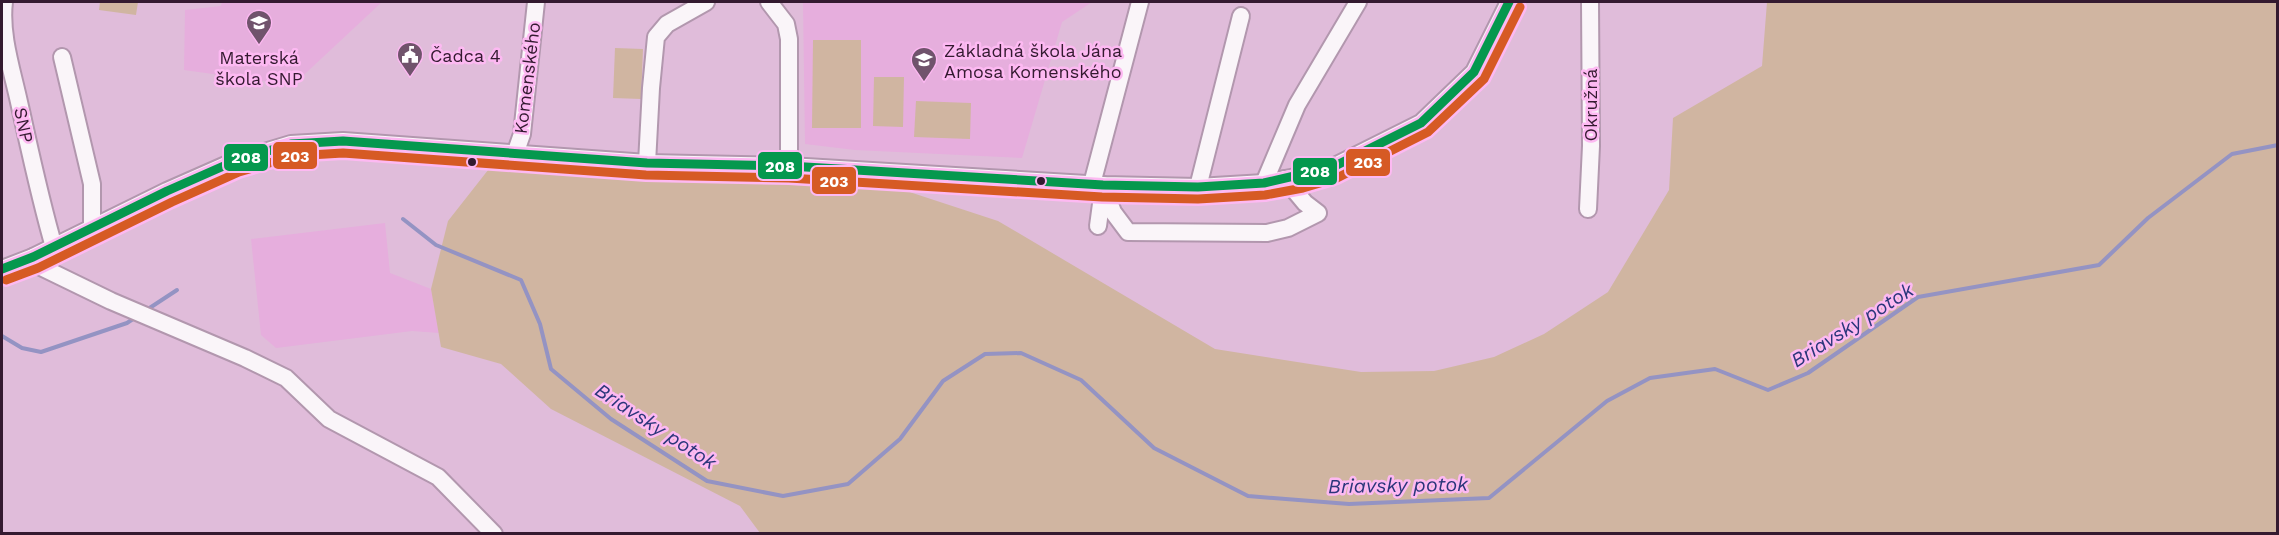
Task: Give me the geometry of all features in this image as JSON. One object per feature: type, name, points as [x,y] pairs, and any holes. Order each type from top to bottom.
[{"type":"street","name":"SNP","points":[[3,2],[2,13],[10,62],[33,170],[54,247]]},
{"type":"street","name":"Komenského","points":[[515,154],[522,134],[536,2]]},
{"type":"street","points":[[647,163],[652,65],[656,37],[667,24],[706,2]]},
{"type":"street","points":[[769,2],[786,24],[789,39],[789,166]]},
{"type":"street","points":[[1098,226],[1097,184],[1140,2]]},
{"type":"street","points":[[1264,183],[1297,105],[1359,2]]},
{"type":"street","points":[[2,269],[33,257],[234,161],[291,144],[343,141],[647,163],[789,166],[1097,184],[1198,187],[1264,183],[1333,167],[1421,123],[1474,72],[1509,2]]},
{"type":"street","name":"Okružná","points":[[1588,209],[1591,146],[1590,2]]},
{"type":"street","points":[[1198,187],[1241,16]]},
{"type":"street","points":[[63,57],[92,184],[92,228]]},
{"type":"street","points":[[1097,184],[1128,232],[1267,233],[1288,228],[1318,213],[1305,203],[1285,179]]},
{"type":"street","points":[[33,257],[40,267],[111,301],[286,378],[329,419],[438,477],[494,534]]},
{"type":"shaded area","points":[[100,2],[138,2],[136,15],[99,10]]},
{"type":"shaded area","name":"Materská škola SNP","points":[[222,2],[382,2],[293,85],[184,70],[185,10],[221,6]]},
{"type":"shaded area","name":"Základná škola Jána Amosa Komenského","points":[[803,2],[1092,2],[1062,22],[1022,158],[855,150],[805,144]]},
{"type":"shaded area","points":[[1767,2],[2277,2],[2277,533],[760,533],[740,506],[551,409],[501,364],[441,347],[431,289],[448,221],[492,165],[879,182],[998,221],[1215,349],[1361,372],[1434,371],[1494,357],[1544,334],[1608,292],[1669,190],[1673,118],[1762,66]]},
{"type":"shaded area","points":[[813,40],[861,40],[861,128],[812,128]]},
{"type":"shaded area","points":[[615,48],[643,49],[641,99],[613,98]]},
{"type":"shaded area","points":[[874,77],[904,77],[903,127],[873,126]]},
{"type":"shaded area","points":[[916,101],[971,103],[970,139],[914,137]]},
{"type":"shaded area","points":[[385,223],[390,273],[431,289],[439,333],[412,331],[276,348],[261,335],[251,239]]},
{"type":"waterway","name":"Briavsky potok","points":[[403,219],[436,245],[521,280],[540,324],[551,369],[611,419],[707,481],[783,496],[848,484],[900,439],[943,381],[985,354],[1021,353],[1081,380],[1154,448],[1248,496],[1349,504],[1489,498],[1607,401],[1650,378],[1715,369],[1768,390],[1808,373],[1918,297],[2099,265],[2148,218],[2232,154],[2278,145]]},
{"type":"waterway","name":"Briavsky potok","points":[[145,311],[177,290]]},
{"type":"waterway","name":"Briavsky potok","points":[[2,336],[22,348],[41,352],[127,323],[136,317]]},
{"type":"transit line","name":"208","points":[[2,269],[33,257],[167,191],[235,161],[291,144],[343,141],[647,163],[789,166],[1103,185],[1198,187],[1264,183],[1333,167],[1421,123],[1474,72],[1509,2]]},
{"type":"transit line","name":"203","points":[[6,280],[38,268],[172,202],[239,172],[293,156],[343,153],[646,175],[789,178],[1102,197],[1198,199],[1265,195],[1303,188],[1337,178],[1428,132],[1484,79],[1520,7]]},
{"type":"place","name":"Materská škola SNP","points":[[259,46]]},
{"type":"place","name":"Čadca 4","points":[[410,78]]},
{"type":"place","name":"Základná škola Jána Amosa Komenského","points":[[924,83]]}]
